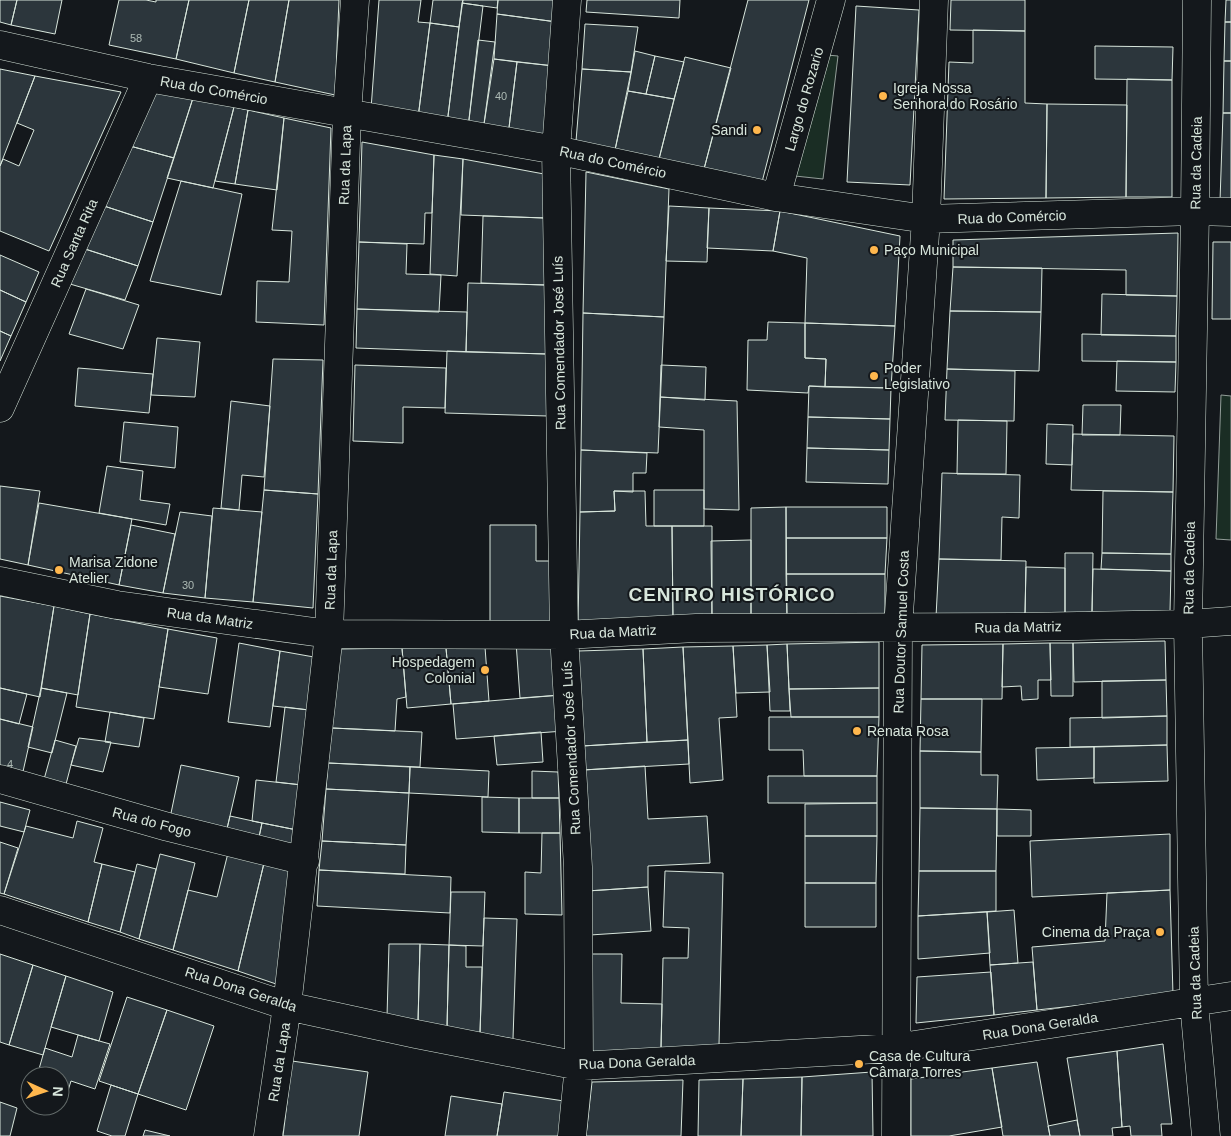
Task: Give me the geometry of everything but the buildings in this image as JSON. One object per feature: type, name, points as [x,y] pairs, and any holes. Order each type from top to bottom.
[{"type":"street","name":"Rua da Lapa","points":[[268,1136],[305,861],[329,634],[347,114],[355,0]]},
{"type":"street","name":"Rua Comendador José Luís","points":[[567,0],[556,150],[564,635],[578,867],[579,1066],[572,1136]]},
{"type":"street","name":"Largo do Rozario","points":[[776,197],[831,0]]},
{"type":"street","points":[[926,219],[934,0]]},
{"type":"street","name":"Rua da Cadeia","points":[[1197,0],[1196,211],[1188,624],[1194,1003],[1206,1136]]},
{"type":"street","name":"Rua do Comércio","points":[[0,46],[148,78],[556,150],[776,197],[926,219],[1196,211],[1231,212]]},
{"type":"street","name":"Rua Santa Rita","points":[[0,408],[148,78]]},
{"type":"street","name":"Rua Doutor Samuel Costa","points":[[896,1136],[898,628],[926,219]]},
{"type":"street","name":"Rua da Matriz","points":[[0,581],[117,604],[329,634],[564,635],[696,628],[898,628],[1188,624],[1231,621]]},
{"type":"street","name":"Rua do Fogo","points":[[0,780],[168,827],[305,861]]},
{"type":"street","name":"Rua Dona Geralda","points":[[0,910],[287,1006],[579,1066],[896,1048],[1231,996]]},
{"type":"green space","points":[[827,55],[838,56],[823,179],[795,176]]},
{"type":"green space","points":[[1221,395],[1231,396],[1231,540],[1216,539]]},
{"type":"place","name":"Igreja Nossa Senhora do Rosário","points":[[883,96]]},
{"type":"place","name":"Sandi","points":[[757,130]]},
{"type":"place","name":"Paço Municipal","points":[[874,250]]},
{"type":"place","name":"Poder Legislativo","points":[[874,376]]},
{"type":"place","name":"Marisa Zidone Atelier","points":[[59,570]]},
{"type":"place","name":"Hospedagem Colonial","points":[[485,670]]},
{"type":"place","name":"Renata Rosa","points":[[857,731]]},
{"type":"place","name":"Cinema da Praça","points":[[1160,932]]},
{"type":"place","name":"Casa de Cultura Câmara Torres","points":[[859,1064]]},
{"type":"district","name":"CENTRO HISTÓRICO","points":[[732,594]]}]
